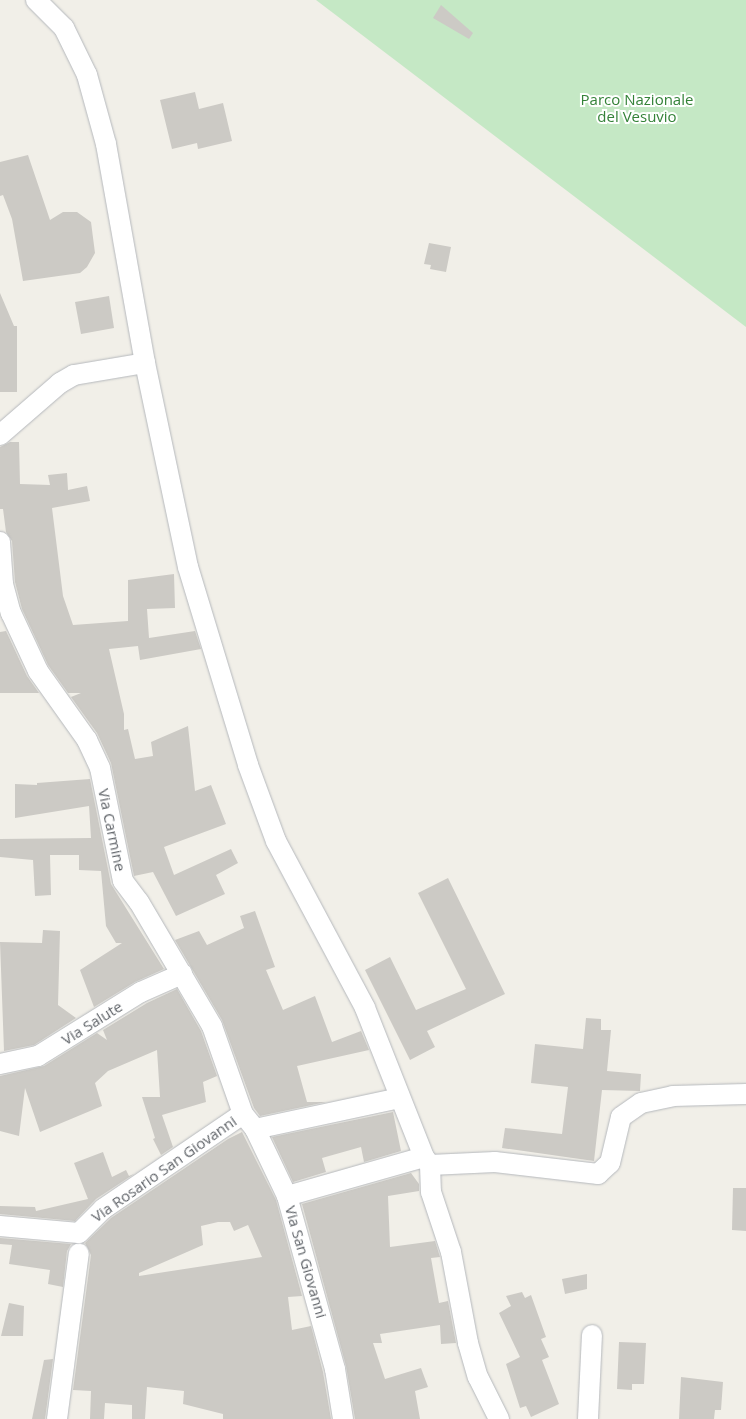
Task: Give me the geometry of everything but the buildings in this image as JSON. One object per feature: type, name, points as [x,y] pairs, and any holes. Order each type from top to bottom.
[{"type":"street","points":[[36,0],[64,28],[87,75],[106,144],[145,363],[188,568],[248,765],[276,842],[365,1008],[427,1161],[431,1192],[451,1252],[468,1343],[478,1377],[499,1419]]},
{"type":"street","points":[[0,435],[60,383],[74,376],[145,363]]},
{"type":"street","name":"Via Carmine","points":[[0,542],[3,584],[11,613],[38,671],[87,740],[100,768],[123,881],[140,902],[212,1026],[249,1121]]},
{"type":"street","name":"Via Salute","points":[[0,1064],[38,1056],[141,992],[182,974]]},
{"type":"street","points":[[287,1196],[427,1161],[495,1162],[598,1174],[610,1163],[621,1117],[641,1103],[673,1096],[746,1094]]},
{"type":"street","points":[[249,1121],[400,1098]]},
{"type":"street","name":"Via San Giovanni","points":[[249,1121],[287,1196],[335,1369],[344,1419]]},
{"type":"street","name":"Via Rosario San Giovanni","points":[[0,1226],[79,1233],[103,1209],[249,1121]]},
{"type":"street","points":[[57,1419],[79,1253]]},
{"type":"street","points":[[588,1419],[592,1335]]},
{"type":"green space","name":"Parco Nazionale del Vesuvio","points":[[316,0],[746,0],[746,327]]}]
